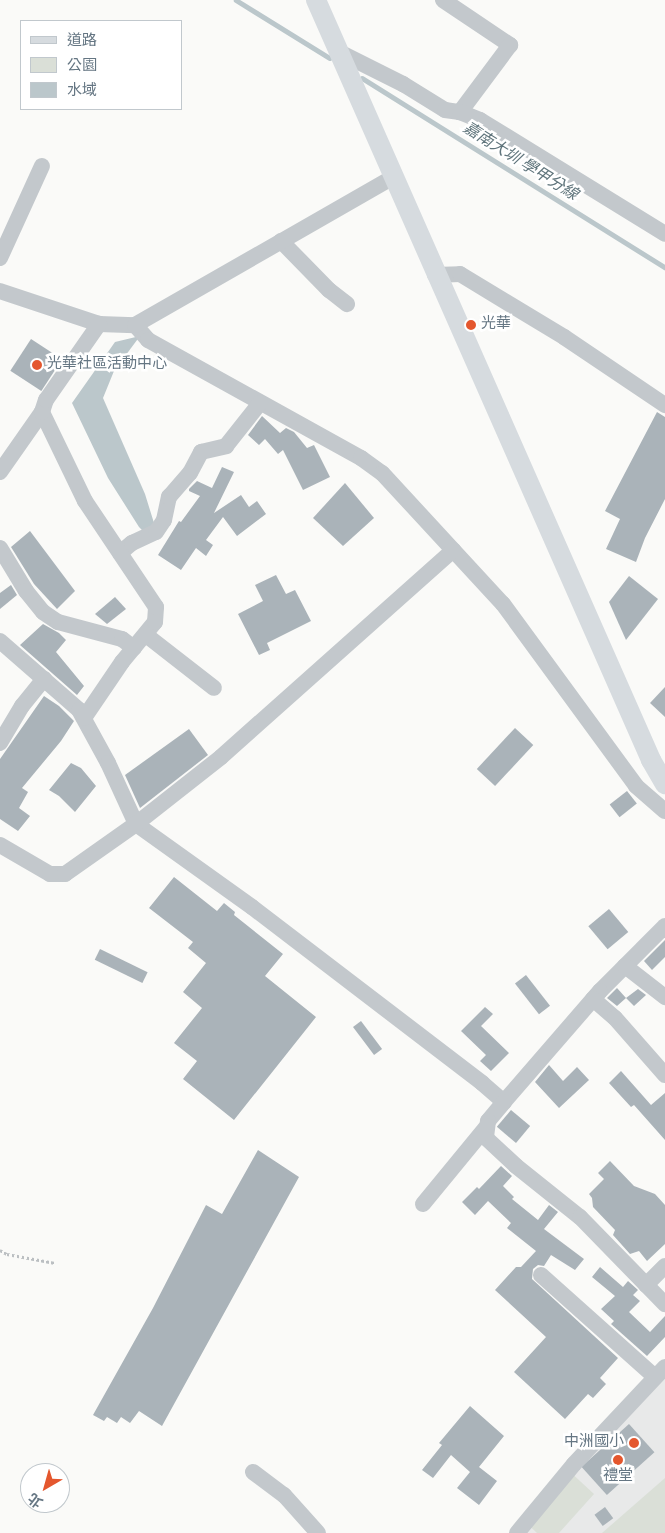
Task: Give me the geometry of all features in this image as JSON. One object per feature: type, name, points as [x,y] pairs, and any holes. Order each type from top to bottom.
[{"type":"main road","points":[[316,0],[647,751],[665,784]]},
{"type":"street","points":[[443,0],[510,45],[460,112]]},
{"type":"street","points":[[339,52],[403,84],[445,110],[460,112],[480,120],[665,234]]},
{"type":"street","points":[[0,258],[42,166]]},
{"type":"street","points":[[0,291],[99,324],[135,325],[393,177]]},
{"type":"street","points":[[281,241],[330,290],[347,304]]},
{"type":"street","points":[[436,274],[460,274],[564,337],[665,406]]},
{"type":"street","points":[[3,461],[42,412],[46,400],[99,324]]},
{"type":"street","points":[[135,325],[148,340],[361,458],[382,473],[503,604],[636,786],[665,811]]},
{"type":"street","points":[[120,553],[132,543],[156,532],[164,520],[169,497],[190,473],[201,452],[226,446],[260,403]]},
{"type":"street","points":[[42,412],[85,501],[156,607],[155,622],[84,718]]},
{"type":"street","points":[[0,548],[26,591],[43,612],[58,622],[122,639],[134,648]]},
{"type":"street","points":[[0,844],[50,874],[65,874],[136,824],[221,757],[453,550]]},
{"type":"street","points":[[146,635],[214,688]]},
{"type":"street","points":[[0,641],[79,710],[108,763],[136,824],[252,907],[482,1083],[504,1102]]},
{"type":"street","points":[[0,742],[22,706],[44,679]]},
{"type":"street","points":[[665,926],[593,999],[504,1102],[488,1121],[486,1138],[516,1166],[580,1217],[665,1304]]},
{"type":"street","points":[[625,966],[665,997]]},
{"type":"street","points":[[593,999],[615,1018],[665,1075]]},
{"type":"street","points":[[423,1204],[487,1126]]},
{"type":"street","points":[[646,1285],[665,1266]]},
{"type":"street","points":[[517,1533],[574,1464],[660,1372],[541,1275]]},
{"type":"street","points":[[253,1472],[284,1495],[318,1533]]},
{"type":"path","points":[[0,1250],[8,1254],[55,1263]]},
{"type":"shaded area","name":"中洲國小","points":[[665,1375],[665,1533],[525,1533],[536,1517]]},
{"type":"green space","points":[[567,1469],[594,1494],[559,1533],[537,1533],[522,1519]]},
{"type":"green space","points":[[665,1478],[665,1533],[602,1533]]},
{"type":"water","points":[[140,336],[114,371],[103,398],[145,494],[154,523],[148,536],[139,527],[108,478],[72,403],[115,342]]},
{"type":"building","name":"光華社區活動中心","points":[[31,339],[62,359],[41,391],[10,371]]},
{"type":"building","points":[[657,412],[665,417],[665,499],[645,538],[636,562],[606,549],[620,519],[605,511]]},
{"type":"building","points":[[262,416],[280,433],[286,428],[294,432],[307,448],[314,445],[330,477],[303,490],[283,450],[278,454],[265,439],[259,445],[248,435]]},
{"type":"building","points":[[222,467],[234,472],[214,513],[241,495],[249,507],[257,501],[266,514],[237,536],[223,517],[206,540],[213,545],[206,556],[196,548],[181,570],[158,555],[179,521],[181,522],[200,496],[189,491],[189,489],[197,481],[212,488]]},
{"type":"building","points":[[345,483],[374,518],[343,546],[313,518]]},
{"type":"building","points":[[30,531],[75,591],[57,609],[34,584],[11,547]]},
{"type":"building","points":[[276,575],[286,594],[295,590],[311,621],[267,643],[270,650],[259,655],[238,614],[263,601],[255,585]]},
{"type":"building","points":[[629,576],[658,599],[626,640],[609,602]]},
{"type":"building","points":[[11,585],[17,595],[0,609],[0,593]]},
{"type":"building","points":[[115,597],[126,609],[107,624],[95,614]]},
{"type":"building","points":[[43,624],[59,633],[66,640],[56,652],[84,686],[77,695],[20,645]]},
{"type":"building","points":[[665,687],[665,717],[650,703]]},
{"type":"building","points":[[44,696],[59,706],[74,721],[61,741],[22,788],[28,792],[19,808],[30,816],[18,831],[0,819],[0,759]]},
{"type":"building","points":[[515,728],[533,745],[495,786],[477,769]]},
{"type":"building","points":[[189,729],[208,755],[140,808],[125,775]]},
{"type":"building","points":[[71,763],[81,768],[96,786],[75,812],[59,796],[49,790]]},
{"type":"building","points":[[627,791],[637,804],[620,817],[610,805]]},
{"type":"building","points":[[174,877],[217,911],[224,903],[235,912],[234,915],[283,954],[265,976],[316,1017],[234,1120],[183,1079],[197,1061],[174,1043],[202,1008],[183,992],[206,963],[188,948],[193,942],[149,908]]},
{"type":"building","points":[[609,909],[628,932],[608,949],[588,926]]},
{"type":"building","points":[[665,940],[665,957],[652,970],[644,961]]},
{"type":"building","points":[[100,949],[148,972],[142,983],[95,960]]},
{"type":"building","points":[[526,975],[550,1006],[539,1014],[515,984]]},
{"type":"building","points":[[617,988],[626,998],[617,1006],[607,998]]},
{"type":"building","points":[[638,989],[646,995],[634,1006],[626,998]]},
{"type":"building","points":[[485,1007],[493,1014],[481,1026],[509,1053],[491,1071],[480,1061],[486,1055],[461,1031]]},
{"type":"building","points":[[361,1021],[382,1049],[374,1055],[353,1027]]},
{"type":"building","points":[[549,1065],[563,1081],[577,1067],[589,1080],[559,1108],[535,1082]]},
{"type":"building","points":[[621,1071],[651,1105],[665,1093],[665,1140],[634,1105],[631,1107],[609,1083]]},
{"type":"building","points":[[511,1110],[530,1126],[516,1143],[497,1127]]},
{"type":"building","points":[[258,1150],[299,1177],[162,1426],[139,1411],[130,1423],[121,1417],[117,1423],[107,1417],[104,1421],[93,1415],[153,1308],[206,1205],[222,1214]]},
{"type":"building","points":[[610,1161],[634,1186],[655,1194],[665,1205],[665,1244],[647,1261],[639,1251],[630,1254],[613,1235],[615,1230],[593,1207],[592,1198],[589,1194],[604,1179],[598,1173]]},
{"type":"building","points":[[501,1166],[512,1176],[503,1186],[514,1197],[512,1199],[538,1220],[549,1205],[558,1212],[544,1229],[584,1259],[575,1270],[551,1255],[544,1266],[538,1265],[533,1269],[532,1279],[618,1358],[600,1378],[606,1384],[593,1398],[588,1394],[565,1419],[514,1372],[546,1337],[495,1290],[516,1267],[521,1267],[536,1251],[507,1228],[511,1223],[488,1201],[475,1215],[462,1202],[477,1187],[479,1189]]},
{"type":"building","points":[[600,1267],[623,1287],[628,1281],[638,1290],[633,1295],[640,1301],[629,1312],[650,1332],[665,1316],[665,1337],[647,1356],[611,1324],[614,1321],[601,1309],[615,1296],[592,1277]]},
{"type":"building","points":[[470,1406],[504,1436],[479,1467],[497,1481],[479,1505],[457,1488],[470,1472],[451,1455],[433,1478],[422,1470],[442,1445],[439,1443]]},
{"type":"building","name":"禮堂","points":[[629,1424],[654,1452],[607,1495],[581,1467]]},
{"type":"building","points":[[605,1507],[613,1518],[603,1526],[594,1515]]},
{"type":"waterway","name":"嘉南大圳 學甲分線","points":[[236,0],[330,58]]},
{"type":"waterway","name":"嘉南大圳 學甲分線","points":[[362,78],[665,267]]},
{"type":"place","name":"光華","points":[[471,325]]},
{"type":"place","name":"光華社區活動中心","points":[[37,365]]},
{"type":"place","name":"中洲國小","points":[[634,1443]]},
{"type":"place","name":"禮堂","points":[[618,1460]]}]
